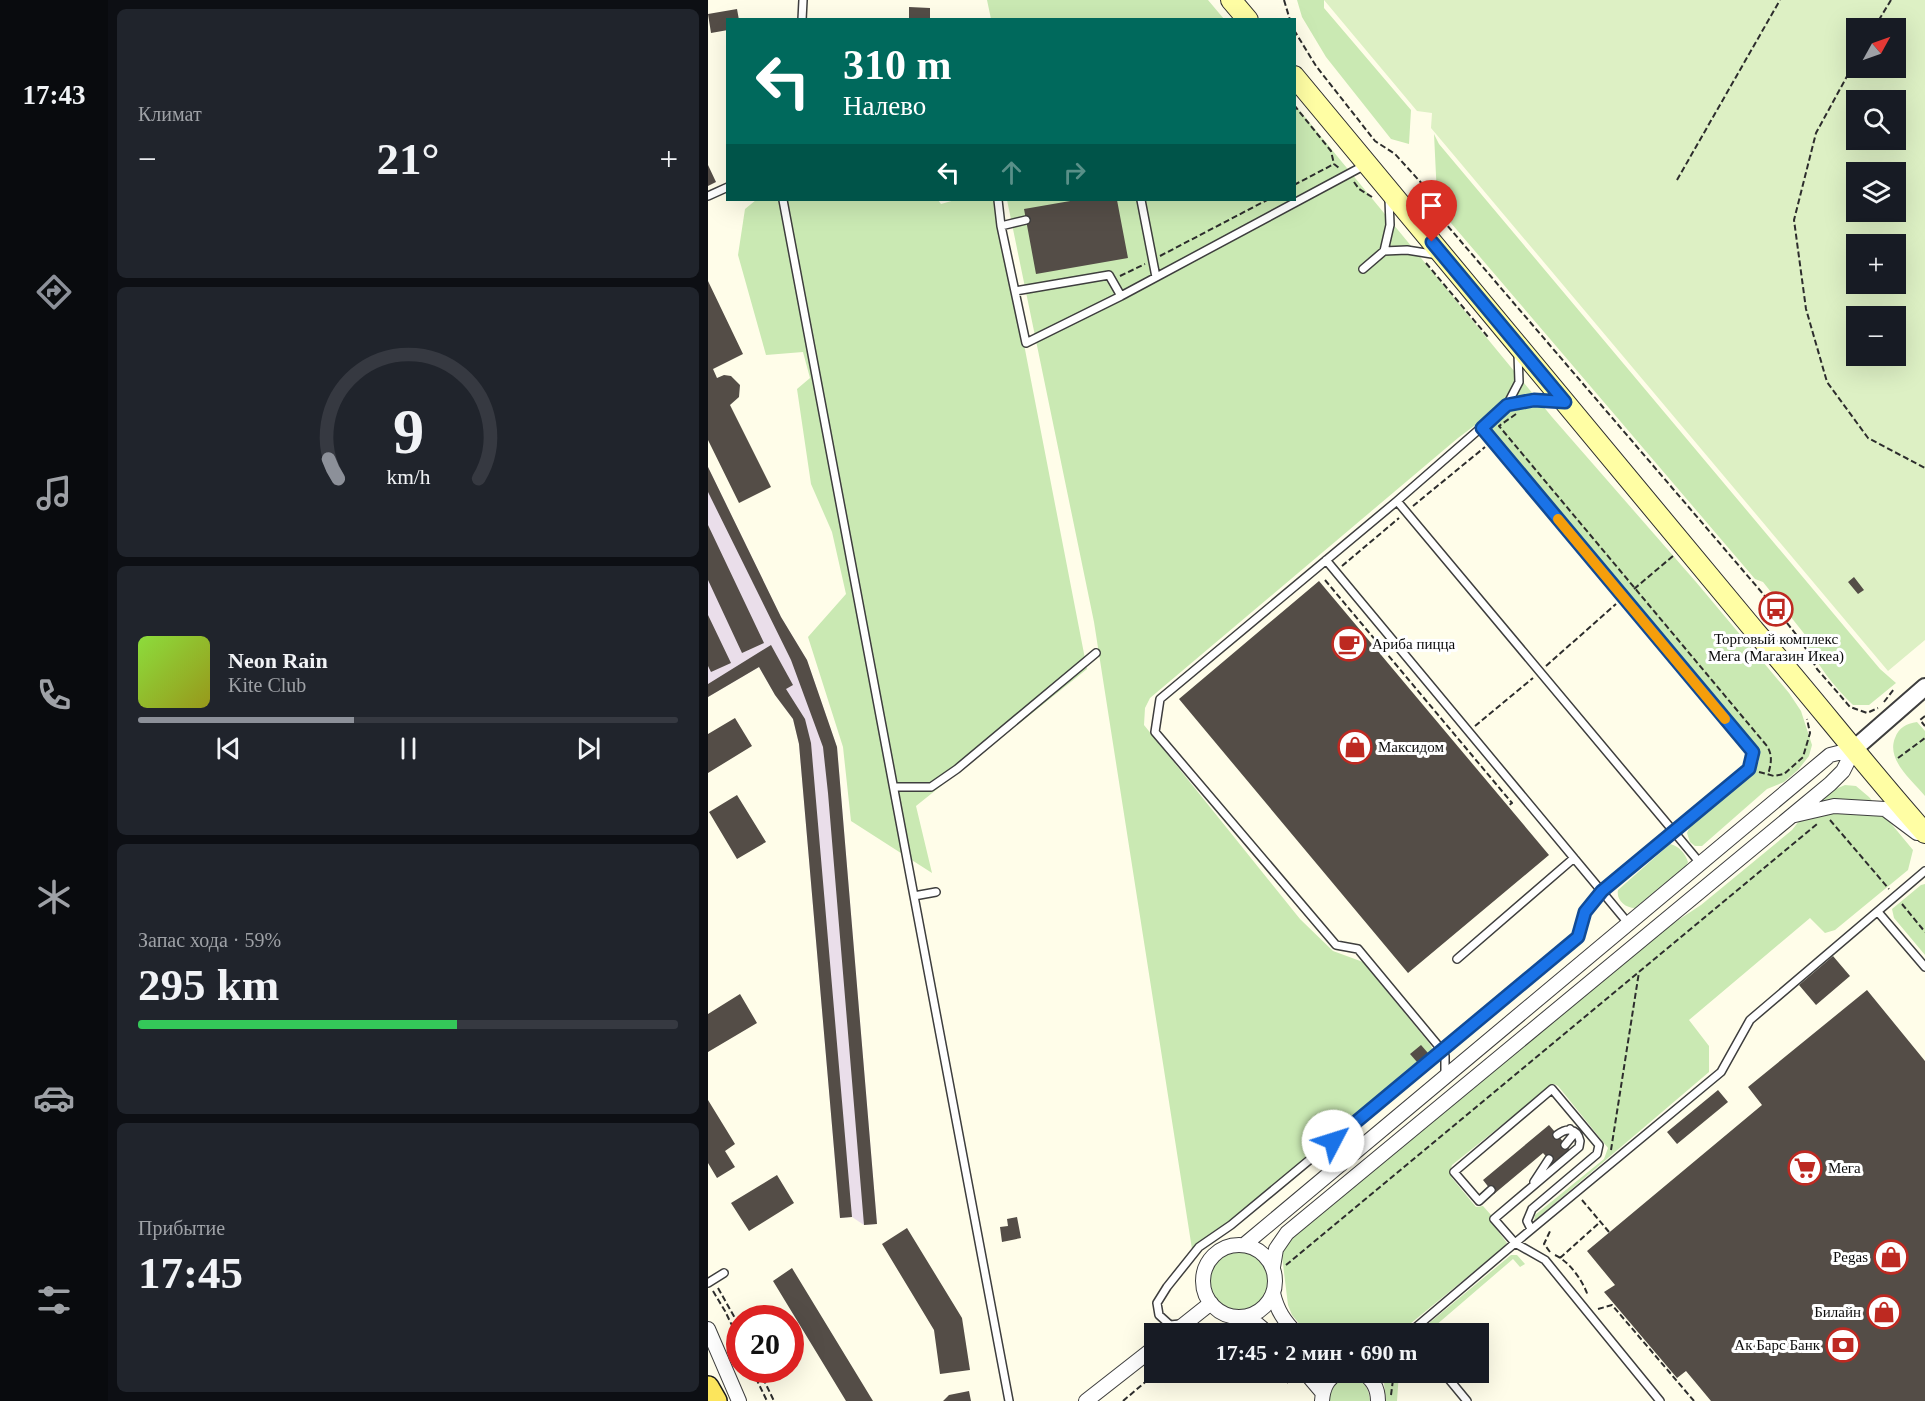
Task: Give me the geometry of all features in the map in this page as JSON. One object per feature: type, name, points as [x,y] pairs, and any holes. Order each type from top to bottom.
[{"type":"main road","points":[[1296,77],[1367,164],[1383,197],[1444,256],[1925,833]]},
{"type":"main road","points":[[708,1387],[716,1401]]},
{"type":"street","points":[[1240,1317],[1262,1309],[1269,1302],[1279,1267],[1276,1249],[1287,1233],[1843,771],[1854,749],[1925,687]]},
{"type":"street","points":[[1244,1245],[1830,755],[1854,749]]},
{"type":"street","points":[[1790,816],[1834,806],[1885,809],[1925,839]]},
{"type":"street","points":[[1255,1323],[1219,1311],[1211,1303],[1203,1286],[1205,1268],[1217,1252],[1226,1247],[1244,1245],[1262,1253],[1279,1267]]},
{"type":"street","points":[[1273,1293],[1276,1307],[1287,1323]]},
{"type":"street","points":[[1185,1323],[1211,1303]]},
{"type":"street","points":[[708,1329],[739,1401]]},
{"type":"street","points":[[1086,1401],[1144,1356]]},
{"type":"street","points":[[1312,1383],[1322,1397]]},
{"type":"street","points":[[1322,1397],[1327,1383]]},
{"type":"street","points":[[1374,1383],[1378,1401]]},
{"type":"lane","points":[[802,18],[803,0]]},
{"type":"lane","points":[[999,201],[1001,226],[1026,343],[1121,296],[1367,164]]},
{"type":"lane","points":[[708,196],[726,188]]},
{"type":"lane","points":[[1363,269],[1384,251],[1390,225],[1383,197]]},
{"type":"lane","points":[[783,201],[1008,1401]]},
{"type":"lane","points":[[1141,201],[1156,277]]},
{"type":"lane","points":[[1001,226],[1026,220]]},
{"type":"lane","points":[[1384,251],[1407,250],[1444,256]]},
{"type":"lane","points":[[1015,291],[1109,275],[1121,296]]},
{"type":"lane","points":[[1445,1079],[1445,1056],[1441,1049],[1358,949],[1336,945],[1155,732],[1160,699],[1507,405],[1519,382],[1518,345]]},
{"type":"lane","points":[[1507,405],[1534,400],[1565,402]]},
{"type":"lane","points":[[1168,1323],[1158,1315],[1157,1303],[1199,1246],[1231,1225],[1578,937],[1585,912],[1602,891],[1749,769],[1753,752],[1482,428]]},
{"type":"lane","points":[[1396,501],[1700,863]]},
{"type":"lane","points":[[1326,560],[1628,922]]},
{"type":"lane","points":[[894,788],[931,787],[957,769],[1096,653]]},
{"type":"lane","points":[[1457,959],[1574,858]]},
{"type":"lane","points":[[1421,1323],[1720,1072],[1750,1020],[1925,871]]},
{"type":"lane","points":[[914,896],[936,892]]},
{"type":"lane","points":[[1878,912],[1925,967]]},
{"type":"lane","points":[[1491,1190],[1479,1201],[1454,1172],[1552,1089],[1599,1145],[1597,1154],[1532,1209],[1527,1221],[1531,1229]]},
{"type":"lane","points":[[1565,1145],[1574,1134],[1570,1129]]},
{"type":"lane","points":[[1557,1135],[1570,1129],[1579,1136],[1579,1147],[1494,1219],[1515,1243],[1545,1260],[1660,1401]]},
{"type":"lane","points":[[1529,1189],[1549,1159]]},
{"type":"lane","points":[[710,1282],[723,1274]]},
{"type":"lane","points":[[1452,1383],[1467,1401]]},
{"type":"path","points":[[1284,0],[1289,18]]},
{"type":"path","points":[[1677,180],[1780,0]]},
{"type":"path","points":[[1880,18],[1891,0]]},
{"type":"path","points":[[1296,33],[1316,66],[1375,141],[1395,154],[1425,187],[1430,203],[1440,217],[1776,609],[1802,642],[1817,669],[1850,707],[1867,713],[1881,706],[1894,689]]},
{"type":"path","points":[[1846,78],[1815,133],[1794,220],[1806,309],[1827,382],[1868,438],[1925,468]]},
{"type":"path","points":[[1296,107],[1331,151],[1334,164],[1348,174],[1359,189],[1372,197],[1383,197]]},
{"type":"path","points":[[1296,184],[1334,164]]},
{"type":"path","points":[[1112,280],[1265,201]]},
{"type":"path","points":[[1407,250],[1425,261],[1489,338]]},
{"type":"path","points":[[1521,411],[1499,426],[1767,746],[1771,753],[1772,763],[1768,775]]},
{"type":"path","points":[[1412,507],[1485,447]]},
{"type":"path","points":[[1340,567],[1399,518]]},
{"type":"path","points":[[1468,731],[1676,554]]},
{"type":"path","points":[[1325,580],[1512,803],[1508,806]]},
{"type":"path","points":[[1749,769],[1774,776],[1784,774],[1803,757],[1810,734],[1804,712]]},
{"type":"path","points":[[1925,716],[1920,720],[1925,726]]},
{"type":"path","points":[[1898,758],[1925,738]]},
{"type":"path","points":[[1834,815],[1826,816],[1925,932]]},
{"type":"path","points":[[1279,1267],[1817,824]]},
{"type":"path","points":[[1609,1165],[1639,971]]},
{"type":"path","points":[[1575,1192],[1609,1232]]},
{"type":"path","points":[[1560,1258],[1600,1222]]},
{"type":"path","points":[[1551,1228],[1544,1244],[1585,1286],[1589,1300]]},
{"type":"path","points":[[710,1282],[729,1305]]},
{"type":"path","points":[[710,1282],[726,1313]]},
{"type":"path","points":[[1597,1309],[1608,1308],[1612,1305],[1694,1401]]},
{"type":"path","points":[[758,1383],[767,1401]]},
{"type":"path","points":[[765,1383],[774,1401]]},
{"type":"path","points":[[1123,1401],[1145,1383]]},
{"type":"path","points":[[1391,1400],[1393,1383]]},
{"type":"shaded area","points":[[708,467],[781,617],[807,660],[837,747],[877,1224],[864,1225],[852,1217],[840,1218],[799,744],[793,719],[775,695],[759,667],[708,697]]},
{"type":"green space","points":[[987,0],[1208,0],[1223,18],[991,18]]},
{"type":"green space","points":[[1297,0],[1324,0],[1324,8],[1411,110],[1409,144],[1391,139],[1326,57],[1302,17]]},
{"type":"green space","points":[[1324,0],[1925,0],[1925,640],[1888,671],[1431,128],[1432,113],[1417,111]]},
{"type":"green space","points":[[1296,106],[1552,417],[1789,693],[1801,711],[1812,745],[1809,756],[1784,782],[1767,789],[1702,846],[1695,846],[1690,842],[1687,833],[1690,826],[1752,774],[1759,761],[1758,750],[1482,420],[1458,438],[1150,698],[1145,708],[1144,725],[1300,919],[1333,951],[1363,962],[1430,1044],[1434,1052],[1222,1230],[1212,1233],[1192,1249],[1094,622],[1007,201],[1296,201]]},
{"type":"green space","points":[[1434,134],[1439,144],[1880,669],[1896,683],[1869,705],[1853,705],[1839,690],[1815,658],[1805,641],[1806,636],[1763,582],[1755,579],[1445,216],[1437,196]]},
{"type":"green space","points":[[755,201],[939,201],[941,204],[952,201],[996,201],[1087,669],[916,806],[932,873],[851,821],[843,747],[808,637],[846,594],[832,532],[811,484],[797,389],[810,378],[803,352],[766,355],[738,255],[745,209]]},
{"type":"green space","points":[[1917,722],[1925,731],[1925,796],[1897,762],[1893,746],[1901,729]]},
{"type":"green space","points":[[1845,785],[1856,786],[1869,797],[1913,850],[1908,870],[1835,930],[1825,933],[1810,918],[1689,1020],[1709,1046],[1709,1072],[1534,1221],[1535,1215],[1604,1159],[1608,1148],[1554,1084],[1452,1165],[1450,1171],[1452,1178],[1476,1207],[1483,1206],[1491,1215],[1491,1222],[1507,1243],[1504,1247],[1411,1323],[1299,1323],[1288,1305],[1282,1256],[1290,1240],[1651,938],[1701,905],[1792,830],[1810,807],[1824,794]]},
{"type":"green space","points":[[1670,844],[1683,853],[1688,862],[1686,866],[1635,908],[1625,905],[1618,897],[1618,890]]},
{"type":"green space","points":[[1925,884],[1925,955],[1894,918],[1892,909]]},
{"type":"green space","points":[[1239,1249],[1256,1254],[1261,1258],[1265,1263],[1270,1280],[1265,1297],[1261,1302],[1256,1306],[1239,1311],[1222,1306],[1217,1302],[1213,1297],[1208,1280],[1213,1263],[1217,1258],[1222,1254]]},
{"type":"green space","points":[[1511,1255],[1517,1255],[1525,1264],[1520,1267],[1513,1259],[1438,1323],[1429,1323]]},
{"type":"green space","points":[[1334,1383],[1363,1383],[1368,1391],[1370,1401],[1325,1401]]},
{"type":"green space","points":[[1384,1383],[1398,1383],[1397,1401],[1386,1401]]},
{"type":"building","points":[[909,7],[930,8],[930,18],[909,18]]},
{"type":"building","points":[[737,9],[739,18],[726,18],[726,30],[711,33],[708,14]]},
{"type":"building","points":[[708,165],[716,182],[708,186]]},
{"type":"building","points":[[1070,201],[1117,201],[1128,258],[1036,274],[1024,209]]},
{"type":"building","points":[[708,281],[743,354],[713,369],[717,378],[724,375],[731,376],[740,385],[739,397],[730,405],[771,487],[739,503],[708,440]]},
{"type":"building","points":[[708,467],[781,617],[807,660],[837,747],[877,1224],[864,1225],[823,747],[791,660],[708,492]]},
{"type":"building","points":[[708,525],[764,643],[742,653],[708,580]]},
{"type":"building","points":[[1854,577],[1864,590],[1858,594],[1848,582]]},
{"type":"building","points":[[1319,581],[1549,855],[1408,973],[1179,699]]},
{"type":"building","points":[[708,615],[731,663],[711,672],[708,666]]},
{"type":"building","points":[[771,645],[793,685],[786,689],[805,719],[811,743],[852,1217],[840,1218],[799,744],[793,719],[775,695],[759,667],[708,697],[708,684]]},
{"type":"building","points":[[735,718],[752,746],[708,773],[708,734]]},
{"type":"building","points":[[737,795],[766,842],[737,859],[709,812]]},
{"type":"building","points":[[1833,956],[1850,976],[1816,1005],[1799,985]]},
{"type":"building","name":"Мега","points":[[1867,990],[1925,1061],[1925,1401],[1711,1401],[1686,1371],[1677,1378],[1604,1292],[1615,1285],[1587,1251],[1762,1105],[1748,1087]]},
{"type":"building","points":[[740,994],[757,1023],[708,1052],[708,1014]]},
{"type":"building","points":[[1421,1045],[1428,1053],[1417,1062],[1410,1054]]},
{"type":"building","points":[[1718,1090],[1728,1102],[1677,1144],[1667,1132]]},
{"type":"building","points":[[708,1100],[735,1144],[725,1151],[735,1167],[717,1178],[708,1163]]},
{"type":"building","points":[[1549,1125],[1571,1151],[1554,1165],[1543,1153],[1494,1194],[1483,1180]]},
{"type":"building","points":[[777,1175],[794,1203],[749,1231],[731,1203]]},
{"type":"building","points":[[1017,1217],[1021,1238],[1002,1242],[1000,1227],[1008,1226],[1007,1219]]},
{"type":"building","points":[[907,1228],[962,1318],[970,1370],[940,1374],[934,1330],[882,1244]]},
{"type":"building","points":[[792,1268],[873,1401],[846,1401],[804,1332],[804,1305],[788,1305],[773,1281]]},
{"type":"building","points":[[969,1391],[971,1401],[943,1401],[949,1395]]},
{"type":"slow traffic","points":[[1558,519],[1725,719]]},
{"type":"place","name":"Торговый комплекс Мега (Магазин Икеа)","points":[[1776,609]]},
{"type":"place","name":"Ариба пицца","points":[[1349,644]]},
{"type":"place","name":"Максидом","points":[[1355,747]]},
{"type":"place","name":"Мега","points":[[1805,1168]]},
{"type":"place","name":"Pegas","points":[[1891,1257]]},
{"type":"place","name":"Билайн","points":[[1884,1312]]},
{"type":"place","name":"Ак Барс Банк","points":[[1843,1345]]},
{"type":"route","points":[[1333,1141],[1578,937],[1585,912],[1602,891],[1749,769],[1753,752],[1482,428],[1507,405],[1534,400],[1565,402],[1432,242]]}]
